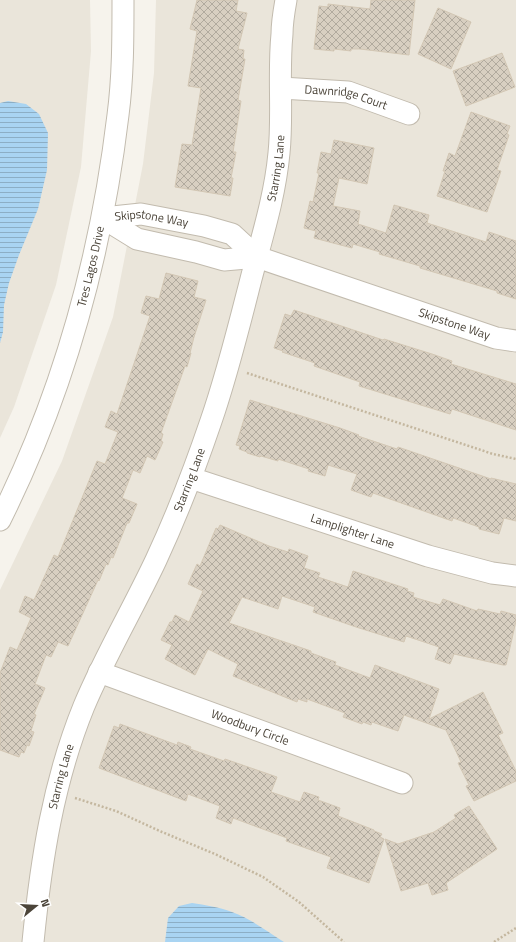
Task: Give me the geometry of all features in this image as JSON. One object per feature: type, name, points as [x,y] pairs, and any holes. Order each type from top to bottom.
[{"type":"street","name":"Tres Lagos Drive","points":[[0,520],[22,474],[45,419],[64,368],[81,312],[103,218],[118,114],[123,46],[123,0]]},
{"type":"street","name":"Starring Lane","points":[[32,942],[43,850],[67,752],[98,672],[124,625],[157,558],[191,478],[212,420],[257,257],[276,178],[279,152],[281,36],[286,0]]},
{"type":"street","name":"Dawnridge Court","points":[[281,88],[348,92],[409,114]]},
{"type":"street","name":"Skipstone Way","points":[[103,218],[141,214],[211,228],[232,234],[257,257],[496,338],[516,341]]},
{"type":"street","name":"Skipstone Way","points":[[103,218],[137,239],[196,252],[224,260],[257,257]]},
{"type":"street","name":"Lamplighter Lane","points":[[191,478],[428,556],[492,573],[516,576]]},
{"type":"street","name":"Woodbury Circle","points":[[98,672],[402,783]]},
{"type":"path","points":[[227,367],[447,440],[492,454],[516,459]]},
{"type":"path","points":[[56,792],[116,811],[215,854],[263,877],[299,902],[344,942]]},
{"type":"path","points":[[494,942],[516,928]]},
{"type":"shaded area","points":[[0,0],[90,0],[91,51],[81,167],[56,285],[14,407],[0,438]]},
{"type":"shaded area","points":[[156,0],[516,0],[516,942],[0,942],[0,590],[62,461],[113,317],[143,164],[154,73]]},
{"type":"water","points":[[8,101],[26,104],[39,114],[48,133],[47,170],[38,209],[9,283],[4,305],[3,332],[0,343],[0,103]]},
{"type":"water","points":[[192,903],[217,907],[239,915],[284,942],[165,942],[168,918],[179,906]]},
{"type":"building","points":[[197,0],[238,0],[236,11],[247,13],[238,49],[244,50],[243,59],[245,59],[238,100],[241,101],[233,152],[236,152],[231,178],[233,178],[230,196],[175,187],[182,144],[192,145],[201,88],[188,86],[197,31],[190,29]]},
{"type":"building","points":[[371,0],[415,0],[409,55],[360,49],[351,49],[351,51],[334,49],[334,51],[314,49],[319,6],[328,7],[328,4],[370,9]]},
{"type":"building","points":[[438,8],[471,22],[451,69],[418,54]]},
{"type":"building","points":[[502,53],[515,87],[466,106],[453,71]]},
{"type":"building","points":[[471,112],[510,126],[507,134],[509,135],[497,170],[501,171],[487,212],[437,196],[449,153],[455,156]]},
{"type":"building","points":[[334,140],[374,148],[367,184],[339,178],[333,206],[360,211],[358,224],[386,233],[394,205],[429,215],[427,223],[486,242],[489,232],[516,241],[516,299],[497,293],[497,291],[379,254],[380,252],[353,244],[352,248],[314,238],[316,231],[304,228],[310,201],[313,202],[319,173],[317,173],[321,152],[331,154]]},
{"type":"building","points":[[166,273],[198,281],[194,297],[206,300],[194,337],[187,367],[185,366],[161,433],[163,434],[161,441],[163,442],[155,460],[147,456],[140,473],[133,470],[122,498],[137,504],[129,523],[127,523],[113,558],[111,557],[108,565],[106,564],[68,646],[58,642],[51,657],[46,655],[35,684],[45,688],[34,714],[36,715],[31,731],[34,732],[29,746],[27,745],[24,753],[21,752],[19,757],[0,750],[0,673],[10,647],[17,650],[31,618],[19,612],[25,596],[34,600],[54,555],[58,557],[97,461],[105,464],[118,432],[105,427],[111,411],[117,414],[150,316],[141,313],[146,296],[159,299]]},
{"type":"building","points":[[294,310],[383,340],[384,339],[432,354],[452,361],[451,364],[516,384],[516,430],[452,409],[450,414],[359,386],[360,382],[314,366],[315,363],[274,348],[285,314],[291,316]]},
{"type":"building","points":[[250,400],[340,428],[359,435],[358,436],[397,449],[398,447],[491,479],[516,484],[516,521],[504,518],[499,534],[479,529],[479,527],[453,518],[452,521],[373,493],[371,497],[351,490],[357,474],[328,465],[325,476],[278,459],[278,461],[247,453],[239,449],[240,446],[236,445]]},
{"type":"building","points":[[220,525],[269,546],[288,552],[289,549],[308,556],[304,568],[320,573],[318,577],[348,587],[353,571],[408,589],[407,591],[414,593],[413,597],[440,605],[443,599],[477,611],[478,609],[500,614],[501,611],[516,615],[506,665],[454,654],[450,664],[435,659],[439,647],[406,636],[404,642],[356,627],[313,612],[315,607],[282,596],[278,609],[242,597],[229,623],[311,651],[311,653],[336,662],[335,665],[370,678],[375,665],[439,689],[429,719],[483,692],[503,733],[498,735],[516,771],[516,781],[474,801],[466,786],[469,785],[458,763],[461,762],[446,730],[404,715],[398,731],[372,722],[371,725],[363,722],[362,724],[343,717],[345,713],[307,699],[307,702],[298,699],[297,702],[233,676],[238,664],[208,649],[195,675],[165,659],[172,645],[161,640],[175,615],[189,622],[203,591],[188,584],[197,564],[200,566],[216,528],[218,529]]},
{"type":"building","points":[[120,724],[177,745],[178,742],[191,747],[190,749],[224,761],[225,759],[277,777],[271,792],[300,802],[304,792],[319,797],[318,800],[340,808],[338,816],[382,834],[380,837],[384,839],[369,883],[327,868],[331,857],[286,841],[287,838],[233,818],[231,824],[216,818],[220,806],[188,794],[186,801],[99,768],[114,726],[119,728]]},
{"type":"building","points":[[469,806],[497,849],[446,883],[448,890],[432,895],[428,883],[401,891],[385,839],[398,844],[434,832],[456,818],[454,815]]}]
